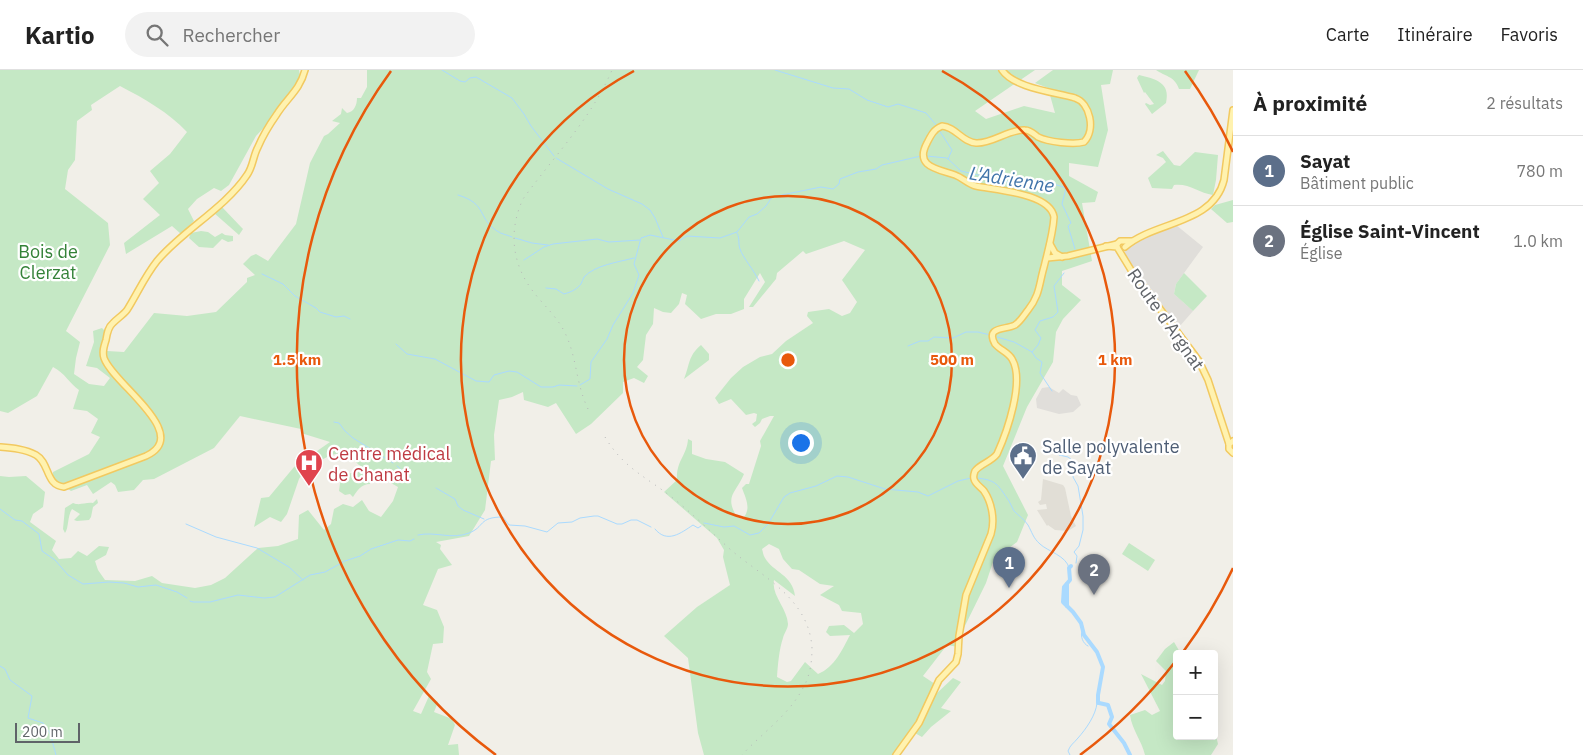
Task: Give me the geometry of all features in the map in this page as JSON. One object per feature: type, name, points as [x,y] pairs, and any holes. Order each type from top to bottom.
[{"type":"main road","points":[[0,446],[16,448],[36,456],[45,466],[52,482],[59,486],[64,486],[146,456],[157,449],[162,438],[158,426],[105,360],[103,354],[107,334],[113,323],[126,311],[158,259],[231,193],[248,174],[258,145],[279,111],[294,95],[303,79],[305,70]]},
{"type":"main road","points":[[896,755],[919,723],[939,680],[957,658],[966,595],[993,526],[993,516],[988,501],[984,492],[974,480],[974,474],[978,468],[994,458],[1000,446],[1016,396],[1017,383],[1013,360],[995,344],[993,335],[1000,328],[1018,323],[1031,306],[1039,291],[1054,217],[1050,207],[1023,194],[970,184],[959,176],[930,166],[923,157],[925,146],[933,132],[942,126],[952,129],[965,140],[978,143],[1027,130],[1044,139],[1076,144],[1086,140],[1089,133],[1088,108],[1083,102],[1018,82],[1006,76],[1002,70]]},
{"type":"main road","points":[[1047,258],[1063,257],[1106,246],[1121,246],[1199,212],[1215,198],[1224,180],[1233,110]]},
{"type":"main road","points":[[1050,244],[1055,253],[1063,257]]},
{"type":"main road","name":"Route d'Argnat","points":[[1121,246],[1125,260],[1199,361],[1208,380],[1226,434],[1231,442],[1229,449],[1233,454]]},
{"type":"shaded area","points":[[1176,225],[1203,247],[1176,284],[1174,294],[1193,311],[1179,327],[1123,255],[1128,247],[1141,238]]},
{"type":"shaded area","points":[[1049,387],[1059,393],[1063,389],[1071,395],[1077,396],[1081,405],[1073,412],[1059,414],[1037,408],[1036,399],[1042,388]]},
{"type":"shaded area","points":[[1043,479],[1063,485],[1065,488],[1071,516],[1076,526],[1068,531],[1055,530],[1047,526],[1037,510],[1047,509],[1046,504],[1040,505],[1038,502],[1041,500]]},
{"type":"green space","name":"Bois de Clerzat","points":[[0,70],[299,70],[302,87],[256,136],[229,185],[221,191],[214,188],[197,199],[188,209],[194,221],[181,234],[172,226],[126,254],[124,243],[160,215],[143,199],[159,183],[150,171],[170,154],[187,132],[156,106],[120,86],[91,105],[92,110],[77,121],[75,160],[68,170],[65,189],[108,223],[110,245],[66,331],[80,342],[74,374],[89,384],[104,386],[110,378],[97,368],[86,366],[94,342],[93,331],[102,328],[105,331],[107,351],[124,352],[154,313],[187,316],[216,312],[247,282],[247,278],[255,275],[243,264],[251,256],[256,254],[268,261],[296,224],[310,163],[324,136],[340,123],[332,121],[341,114],[342,108],[347,113],[355,108],[357,98],[361,98],[367,87],[367,70],[1035,70],[975,111],[986,119],[1024,106],[1055,113],[1048,88],[1035,83],[1053,70],[1113,70],[1110,84],[1101,85],[1108,130],[1098,167],[1069,163],[1069,176],[1098,192],[1095,202],[1082,203],[1092,261],[1062,271],[1062,285],[1081,300],[1063,319],[1056,332],[1053,362],[1027,407],[1003,466],[1028,515],[1017,542],[994,559],[986,583],[959,638],[958,647],[947,645],[923,676],[935,684],[931,692],[936,694],[953,678],[961,682],[941,708],[951,711],[922,737],[913,732],[895,755],[704,755],[698,733],[688,658],[664,636],[697,607],[730,585],[723,557],[724,550],[717,538],[664,492],[677,480],[678,468],[686,450],[688,439],[692,441],[692,454],[706,459],[725,462],[744,474],[731,499],[733,510],[737,517],[742,519],[747,512],[747,508],[742,488],[749,484],[761,446],[760,441],[774,416],[762,419],[755,427],[752,424],[756,421],[757,414],[746,415],[731,399],[719,404],[715,398],[731,378],[743,367],[760,357],[772,354],[786,341],[813,323],[807,316],[808,312],[829,309],[842,316],[850,313],[857,302],[842,280],[865,250],[844,241],[806,254],[803,251],[777,273],[776,279],[753,307],[749,307],[765,282],[760,273],[744,299],[744,309],[731,314],[716,314],[701,319],[685,304],[687,295],[682,293],[679,304],[671,313],[654,308],[653,324],[646,335],[643,360],[637,367],[648,376],[644,383],[634,378],[623,382],[623,393],[591,424],[576,434],[556,403],[548,407],[524,400],[523,392],[499,400],[494,435],[495,460],[491,461],[485,510],[469,536],[436,542],[441,545],[440,549],[452,565],[438,569],[423,605],[437,610],[444,627],[443,643],[433,644],[427,672],[431,679],[413,711],[421,714],[429,696],[438,702],[434,712],[452,719],[455,725],[448,745],[458,744],[459,755],[0,755],[0,476],[26,476],[45,492],[43,507],[33,514],[30,522],[56,541],[52,550],[59,559],[71,558],[78,551],[87,556],[99,546],[109,547],[106,555],[95,561],[98,570],[105,580],[135,581],[152,576],[162,583],[195,588],[211,585],[225,578],[258,548],[278,546],[298,539],[299,515],[308,510],[324,530],[331,524],[334,509],[343,504],[353,507],[362,500],[369,511],[381,517],[393,501],[398,487],[359,465],[345,452],[331,455],[306,468],[299,479],[287,514],[281,522],[270,517],[254,527],[261,498],[269,497],[294,467],[330,442],[301,433],[301,429],[240,416],[214,448],[154,479],[143,480],[134,490],[118,492],[115,485],[111,482],[93,494],[87,485],[71,491],[53,478],[53,472],[89,454],[100,437],[91,433],[98,419],[87,411],[73,409],[79,390],[61,372],[53,367],[37,396],[8,413],[0,411]],"holes":[[[769,544],[779,549],[783,559],[792,569],[799,570],[820,584],[834,586],[820,595],[839,605],[842,611],[861,613],[863,624],[854,633],[844,625],[829,626],[826,632],[830,636],[850,635],[837,658],[829,667],[818,674],[805,662],[791,681],[787,682],[777,677],[781,647],[788,624],[785,612],[775,591],[774,580],[795,596],[791,583],[769,563],[764,557],[762,549]]]},
{"type":"green space","points":[[1156,70],[1199,70],[1190,89],[1179,89],[1175,81]]},
{"type":"green space","points":[[1139,75],[1156,80],[1166,90],[1166,103],[1152,114],[1145,104],[1154,104],[1144,93],[1137,78]]},
{"type":"green space","points":[[1163,151],[1174,165],[1180,166],[1195,152],[1218,155],[1213,195],[1179,185],[1174,185],[1172,189],[1152,188],[1148,178],[1166,162],[1163,158],[1156,155]]},
{"type":"green space","points":[[1233,200],[1233,222],[1227,223],[1211,209],[1215,205]]},
{"type":"green space","points":[[221,206],[243,229],[239,235],[214,213]]},
{"type":"green space","points":[[208,232],[215,237],[222,233],[233,236],[233,241],[228,242],[222,239],[213,248],[199,247],[189,238],[191,233]]},
{"type":"green space","points":[[1184,273],[1207,296],[1193,311],[1174,294],[1176,284]]},
{"type":"green space","points":[[701,345],[709,354],[709,360],[684,379],[691,357]]},
{"type":"green space","points":[[358,471],[369,479],[370,484],[358,490],[353,497],[350,494],[345,495],[339,491],[341,476]]},
{"type":"green space","points":[[97,499],[98,503],[93,507],[89,520],[74,520],[80,514],[72,509],[65,533],[63,529],[65,508],[73,503],[93,503]]},
{"type":"green space","points":[[1129,543],[1155,560],[1148,571],[1122,554]]},
{"type":"green space","points":[[1174,642],[1179,650],[1173,650],[1173,740],[1217,740],[1218,744],[1211,755],[1145,755],[1130,715],[1145,710],[1152,715],[1160,711],[1141,674],[1162,685],[1165,681],[1166,671],[1156,661],[1165,649]]},
{"type":"waterway","points":[[442,70],[460,81],[465,82],[470,78],[476,77],[512,98],[554,156]]},
{"type":"waterway","points":[[775,70],[833,88],[849,89],[867,100],[888,107],[898,104],[926,113],[937,126]]},
{"type":"waterway","points":[[939,130],[952,150],[948,159]]},
{"type":"waterway","name":"L'Adrienne","points":[[580,385],[590,379],[591,362],[607,339],[613,325],[633,293],[639,275],[634,264],[641,238],[650,235],[679,241],[687,236],[720,238],[737,232],[749,217],[757,214],[772,197],[821,187],[833,189],[839,184],[840,179],[858,172],[876,169],[882,165],[921,156]]},
{"type":"waterway","name":"L'Adrienne","points":[[926,156],[947,158],[961,171],[1008,182],[1042,180],[1066,188],[1062,204],[1071,223],[1068,226],[1075,249]]},
{"type":"waterway","points":[[556,158],[608,189],[642,204],[650,210],[663,237]]},
{"type":"waterway","points":[[458,195],[474,203],[497,231],[512,237]]},
{"type":"waterway","points":[[737,233],[741,253],[759,281]]},
{"type":"waterway","points":[[515,238],[548,245]]},
{"type":"waterway","points":[[524,260],[544,247],[553,244],[597,239],[609,242],[640,240]]},
{"type":"waterway","points":[[546,288],[556,289],[564,294],[577,288],[584,277],[594,270],[634,258]]},
{"type":"waterway","name":"L'Adrienne","points":[[1052,391],[1040,373],[1042,362],[1032,352],[1041,338],[1035,330],[1040,321],[1053,317],[1058,312],[1054,286],[1064,273]]},
{"type":"waterway","points":[[262,274],[283,284],[295,296],[320,312],[336,317],[344,316],[350,319]]},
{"type":"waterway","points":[[908,346],[920,341],[928,341],[934,337],[953,338],[966,332],[990,335]]},
{"type":"waterway","points":[[997,337],[1014,342],[1032,352]]},
{"type":"waterway","points":[[396,344],[407,354],[435,359],[476,381],[489,382],[494,375],[509,371],[517,372],[541,387],[577,386]]},
{"type":"waterway","points":[[334,422],[339,423],[353,438],[385,458]]},
{"type":"waterway","name":"L'Adrienne","points":[[1053,445],[1059,455],[1068,457],[1075,462],[1073,477],[1078,486],[1083,516],[1083,530],[1079,546],[1074,552],[1077,556],[1076,563]]},
{"type":"waterway","points":[[389,460],[393,463]]},
{"type":"waterway","points":[[397,466],[410,478]]},
{"type":"waterway","points":[[704,523],[724,527],[734,526],[750,535],[759,533],[768,524],[784,497],[790,493],[816,486],[837,476],[848,477],[885,489],[918,492],[928,496],[958,481],[971,478]]},
{"type":"waterway","points":[[976,478],[988,480],[996,484],[1014,511],[1028,525],[1038,542],[1065,560],[1069,568]]},
{"type":"waterway","points":[[436,488],[455,499],[458,506],[463,510],[484,519]]},
{"type":"waterway","points":[[0,509],[15,520],[22,521],[39,534],[42,551],[55,560],[68,575],[83,584],[109,582],[124,583],[138,587],[156,585],[177,592],[187,598]]},
{"type":"waterway","points":[[418,535],[463,535],[474,531],[485,520],[495,517],[503,517],[509,525],[525,526],[547,532],[558,523],[572,522],[580,518],[594,516],[617,524],[637,520],[651,527]]},
{"type":"waterway","points":[[186,524],[216,537],[257,548],[289,567],[303,580]]},
{"type":"waterway","points":[[655,529],[664,536],[674,536],[693,525],[698,528],[701,526]]},
{"type":"waterway","points":[[190,601],[210,602],[238,595],[264,598],[275,597],[310,575],[325,572],[371,549],[398,540],[410,541],[414,539]]},
{"type":"waterway","points":[[1071,566],[1069,568],[1070,580],[1064,587],[1063,602],[1081,623],[1084,635],[1097,652],[1103,667],[1098,703]]},
{"type":"waterway","points":[[1067,584],[1067,606]]},
{"type":"waterway","points":[[1082,631],[1082,640],[1088,646]]},
{"type":"waterway","points":[[0,666],[5,669],[10,680],[32,696],[28,718],[43,723],[50,733],[56,755]]},
{"type":"waterway","points":[[1070,755],[1069,749],[1090,722],[1097,703]]},
{"type":"waterway","points":[[1099,703],[1108,705],[1112,717],[1109,724],[1124,743],[1130,755]]},
{"type":"railway","points":[[588,409],[581,390],[570,344],[559,322],[536,296],[525,279],[516,257],[514,234],[523,199],[583,121],[594,105],[612,70]]},
{"type":"railway","points":[[605,437],[612,448],[628,465],[674,499],[731,550],[783,591],[803,616],[809,631],[812,648],[812,658],[807,679],[790,707],[742,755]]},
{"type":"place","name":"Salle polyvalente de Sayat","points":[[1023,480]]},
{"type":"place","name":"Centre médical de Chanat","points":[[309,487]]},
{"type":"place","name":"Sayat","points":[[1009,588]]},
{"type":"place","name":"Église Saint-Vincent","points":[[1094,595]]}]
